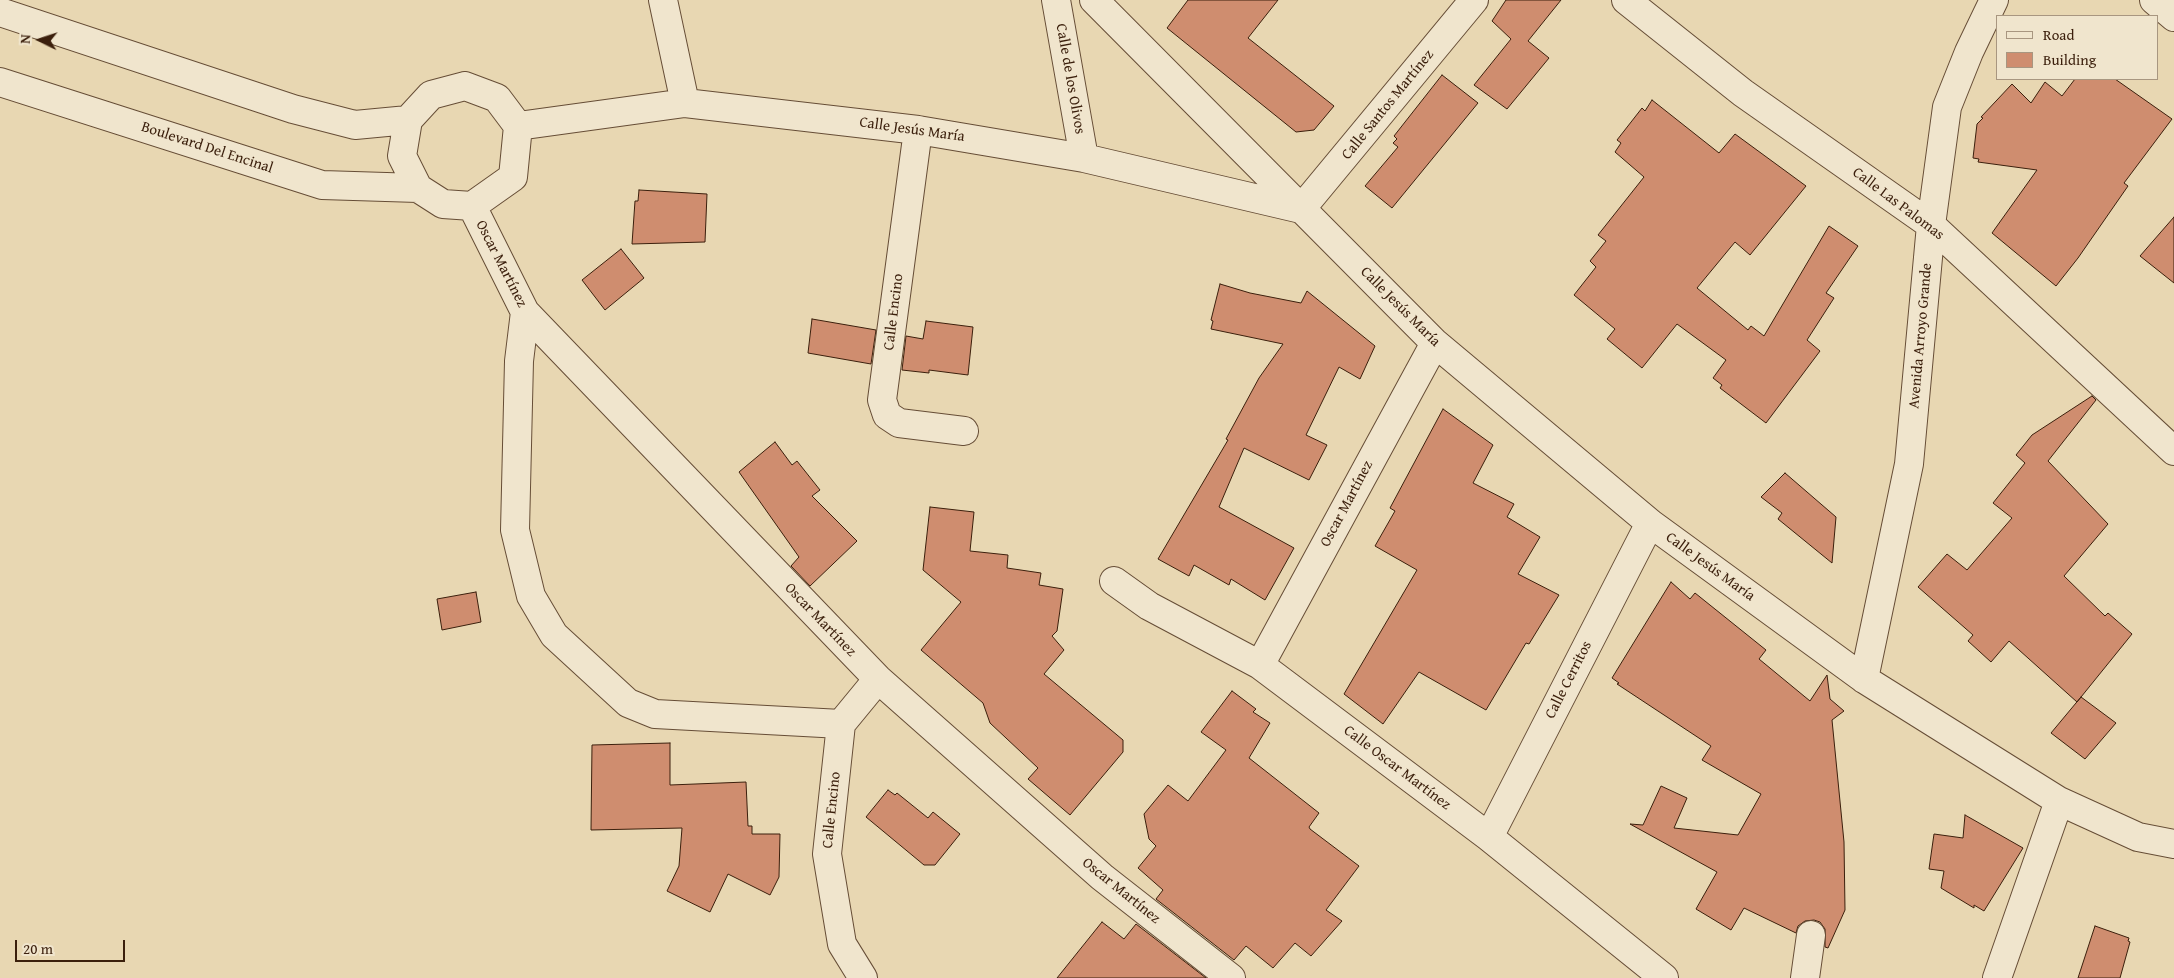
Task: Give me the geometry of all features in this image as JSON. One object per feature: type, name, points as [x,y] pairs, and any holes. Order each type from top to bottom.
[{"type":"street","points":[[663,0],[685,103]]},
{"type":"street","name":"Calle de los Olivos","points":[[1056,0],[1084,158]]},
{"type":"street","name":"Calle Jesús María","points":[[1094,0],[1435,343],[1650,523],[1864,679],[2059,801],[2138,837],[2174,844]]},
{"type":"street","name":"Calle Santos Martínez","points":[[1301,210],[1474,0]]},
{"type":"street","name":"Calle Las Palomas","points":[[1626,0],[1744,93],[1931,225],[2174,451]]},
{"type":"street","name":"Avenida Arroyo Grande","points":[[1864,679],[1909,464],[1931,225],[1946,107],[1969,52],[1994,0]]},
{"type":"street","points":[[2154,0],[2174,17]]},
{"type":"street","points":[[0,12],[293,109],[355,125],[408,120]]},
{"type":"street","name":"Boulevard Del Encinal","points":[[0,82],[322,185],[418,188]]},
{"type":"street","points":[[465,86],[497,98],[518,126],[513,177],[472,206],[442,204],[418,188],[402,156],[408,120],[431,95],[465,86]]},
{"type":"street","name":"Calle Jesús María","points":[[518,126],[685,103],[918,130],[1084,158],[1301,210]]},
{"type":"street","name":"Calle Encino","points":[[918,130],[882,400],[888,415],[899,424],[964,431]]},
{"type":"street","name":"Oscar Martínez","points":[[472,206],[525,312],[878,679],[1102,877],[1231,978]]},
{"type":"street","points":[[525,312],[519,361],[515,530],[531,596],[554,635],[628,703],[655,714],[841,724],[878,679]]},
{"type":"street","name":"Oscar Martínez","points":[[1260,665],[1435,343]]},
{"type":"street","name":"Calle Cerritos","points":[[1489,837],[1650,523]]},
{"type":"street","name":"Calle Oscar Martínez","points":[[1114,581],[1150,606],[1260,665],[1489,837],[1664,978]]},
{"type":"street","name":"Calle Encino","points":[[841,724],[827,854],[842,944],[863,978]]},
{"type":"street","points":[[1997,978],[2059,801]]},
{"type":"street","points":[[1805,978],[1811,935]]},
{"type":"building","points":[[1188,0],[1278,0],[1248,38],[1334,106],[1314,130],[1296,132],[1167,28]]},
{"type":"building","points":[[1506,0],[1561,0],[1528,41],[1549,58],[1507,109],[1474,85],[1511,39],[1492,21]]},
{"type":"building","points":[[1442,75],[1478,103],[1392,208],[1365,186],[1398,147],[1393,143],[1397,139],[1394,136]]},
{"type":"building","points":[[2074,80],[2116,80],[2172,119],[2124,183],[2128,186],[2056,286],[1992,233],[2037,170],[1978,162],[1979,159],[1973,158],[1977,124],[1983,118],[1981,117],[2012,84],[2031,103],[2045,82],[2062,96]]},
{"type":"building","points":[[1652,100],[1719,153],[1735,134],[1806,186],[1750,255],[1735,242],[1697,288],[1748,330],[1751,326],[1764,336],[1829,226],[1858,246],[1826,293],[1834,298],[1807,340],[1820,351],[1766,423],[1720,388],[1722,385],[1713,378],[1726,360],[1677,324],[1642,368],[1607,339],[1615,329],[1574,295],[1596,267],[1590,261],[1606,241],[1598,235],[1644,177],[1615,152],[1621,143],[1617,140],[1642,108],[1645,111]]},
{"type":"building","points":[[639,190],[707,194],[705,242],[632,244],[635,201],[638,201]]},
{"type":"building","points":[[2174,217],[2174,283],[2140,256]]},
{"type":"building","points":[[621,249],[644,278],[605,310],[582,280]]},
{"type":"building","points":[[1220,284],[1250,293],[1301,303],[1307,291],[1375,346],[1360,379],[1339,367],[1306,435],[1327,445],[1309,480],[1244,448],[1219,507],[1294,548],[1265,600],[1231,579],[1229,585],[1194,565],[1189,576],[1158,559],[1228,440],[1226,439],[1259,378],[1283,344],[1211,329],[1213,321],[1211,320]]},
{"type":"building","points":[[812,319],[876,330],[871,364],[808,353]]},
{"type":"building","points":[[926,321],[973,327],[968,375],[929,370],[929,373],[902,370],[906,336],[923,339]]},
{"type":"building","points":[[2092,396],[2096,400],[2048,461],[2108,524],[2064,576],[2105,616],[2108,613],[2132,634],[2077,702],[2009,641],[1991,662],[1968,641],[1973,635],[1918,587],[1947,554],[1967,570],[2012,518],[1993,503],[2025,463],[2016,455],[2032,435]]},
{"type":"building","points":[[1443,409],[1493,445],[1473,483],[1514,504],[1507,517],[1540,537],[1518,574],[1559,595],[1529,644],[1526,643],[1486,710],[1419,672],[1383,724],[1344,694],[1417,570],[1375,546],[1395,511],[1390,508]]},
{"type":"building","points":[[775,442],[792,465],[797,461],[820,490],[812,496],[857,541],[810,586],[791,566],[799,557],[739,472]]},
{"type":"building","points":[[1785,473],[1836,517],[1832,563],[1778,519],[1782,513],[1761,497]]},
{"type":"building","points":[[930,507],[974,512],[970,551],[1008,555],[1007,568],[1041,573],[1039,585],[1063,589],[1057,631],[1052,636],[1064,650],[1044,674],[1123,740],[1123,752],[1070,815],[1028,779],[1038,768],[990,723],[983,703],[921,650],[961,602],[923,570]]},
{"type":"building","points":[[1671,582],[1690,599],[1695,593],[1766,650],[1759,659],[1810,701],[1827,675],[1830,699],[1844,711],[1832,720],[1844,842],[1845,910],[1828,948],[1825,947],[1825,929],[1820,922],[1814,920],[1805,921],[1798,926],[1796,933],[1744,908],[1731,930],[1696,909],[1717,872],[1630,824],[1643,825],[1661,786],[1687,798],[1674,828],[1738,835],[1761,794],[1702,760],[1711,746],[1617,684],[1619,683],[1612,678]]},
{"type":"building","points":[[476,592],[481,622],[442,630],[437,599]]},
{"type":"building","points":[[1232,691],[1256,709],[1253,712],[1270,723],[1249,758],[1319,813],[1309,827],[1310,829],[1359,866],[1326,910],[1342,921],[1311,956],[1295,943],[1273,968],[1246,946],[1234,960],[1156,899],[1163,890],[1138,868],[1156,846],[1149,839],[1144,814],[1168,785],[1188,801],[1226,750],[1201,732]]},
{"type":"building","points":[[2081,697],[2116,723],[2085,759],[2051,733]]},
{"type":"building","points":[[670,743],[670,785],[746,782],[748,826],[752,826],[752,834],[780,834],[779,877],[770,895],[728,874],[710,912],[667,891],[679,866],[682,828],[591,830],[592,745]]},
{"type":"building","points":[[888,790],[895,795],[897,793],[928,818],[933,812],[960,834],[935,865],[924,865],[866,817]]},
{"type":"building","points":[[1965,815],[2023,848],[1984,911],[1974,905],[1974,908],[1941,888],[1944,871],[1929,869],[1934,834],[1963,838]]},
{"type":"building","points":[[1102,922],[1124,939],[1136,924],[1206,978],[1057,978]]},
{"type":"building","points":[[2095,926],[2129,938],[2128,941],[2130,942],[2120,978],[2078,978]]}]
